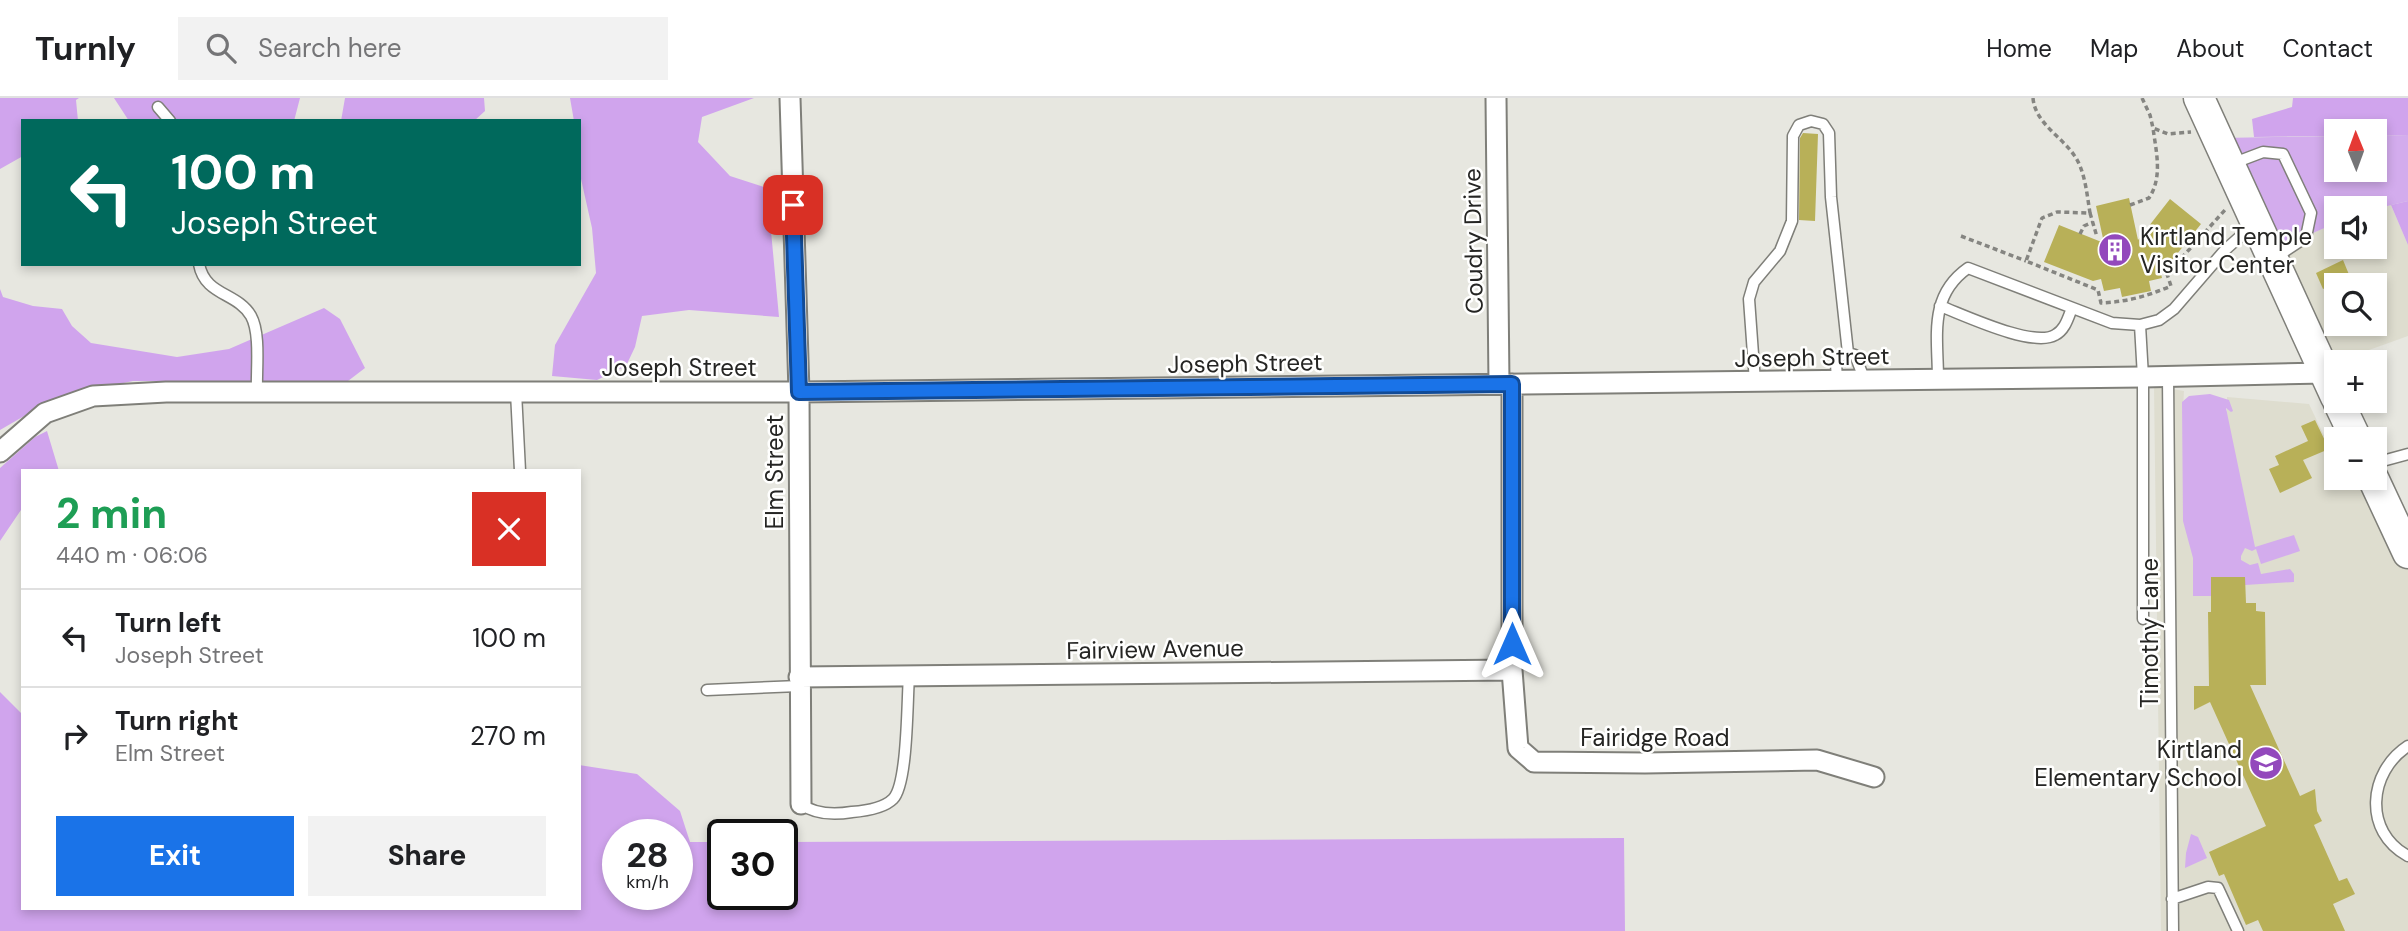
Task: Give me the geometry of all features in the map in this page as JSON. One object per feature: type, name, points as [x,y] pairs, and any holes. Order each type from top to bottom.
[{"type":"main road","points":[[2199,98],[2324,370]]},
{"type":"main road","points":[[2379,490],[2408,553]]},
{"type":"street","name":"Elm Street","points":[[790,98],[799,392],[801,804]]},
{"type":"street","name":"Coudry Drive","points":[[1496,98],[1512,670]]},
{"type":"street","name":"Joseph Street","points":[[0,452],[45,413],[93,396],[166,392],[799,392],[2143,377],[2324,389]]},
{"type":"street","name":"Fairview Avenue","points":[[799,682],[909,676],[1512,670]]},
{"type":"street","name":"Fairidge Road","points":[[1512,670],[1518,748],[1534,762],[1817,760],[1874,777]]},
{"type":"lane","points":[[158,107],[168,119]]},
{"type":"lane","points":[[1755,382],[1749,299],[1754,282],[1780,251],[1792,221],[1793,136],[1799,125],[1811,121],[1824,124],[1829,133],[1831,198],[1848,353]]},
{"type":"lane","points":[[2229,164],[2263,152],[2283,154],[2311,213],[2306,237],[2273,260]]},
{"type":"lane","points":[[1938,380],[1937,322],[1940,306],[1951,283],[1968,268],[2112,323],[2140,325],[2159,320],[2174,309],[2225,250],[2256,223]]},
{"type":"lane","points":[[200,266],[210,286],[242,305],[251,317],[256,332],[257,392]]},
{"type":"lane","points":[[1940,306],[2029,338],[2046,339],[2064,327],[2072,308]]},
{"type":"lane","points":[[2140,325],[2143,377],[2143,619]]},
{"type":"lane","points":[[1837,381],[1836,363],[1841,355],[1848,353],[1855,355],[1859,361],[1865,381]]},
{"type":"lane","name":"Timothy Lane","points":[[2168,377],[2173,931]]},
{"type":"lane","points":[[516,392],[520,469]]},
{"type":"lane","points":[[2387,460],[2408,454]]},
{"type":"lane","points":[[801,804],[811,811],[825,814],[854,812],[885,805],[895,798],[903,771],[909,676]]},
{"type":"lane","points":[[707,691],[799,682]]},
{"type":"lane","points":[[2408,746],[2386,766],[2379,781],[2375,801],[2377,820],[2383,833],[2398,850],[2408,856]]},
{"type":"lane","points":[[2172,899],[2208,887],[2218,888],[2238,931]]},
{"type":"path","points":[[2033,98],[2035,111],[2080,165],[2097,237]]},
{"type":"path","points":[[2130,205],[2149,198],[2157,181],[2153,128],[2142,98]]},
{"type":"path","points":[[2153,128],[2168,134],[2193,132]]},
{"type":"path","points":[[1961,236],[2098,290],[2101,303],[2124,302],[2171,286],[2167,274],[2227,207]]},
{"type":"path","points":[[2026,261],[2042,218],[2057,212],[2091,213]]},
{"type":"path","points":[[2080,234],[2084,226],[2093,222]]},
{"type":"shaded area","points":[[0,98],[79,98],[76,100],[78,119],[21,119],[21,157],[0,169]]},
{"type":"shaded area","points":[[114,98],[300,98],[295,119],[128,119]]},
{"type":"shaded area","points":[[345,98],[484,98],[485,111],[476,119],[341,119]]},
{"type":"shaded area","points":[[570,98],[754,98],[702,117],[698,142],[730,176],[767,188],[779,317],[689,310],[642,316],[635,347],[626,366],[597,380],[552,376],[555,345],[596,273],[592,228],[581,179],[581,119],[574,119]]},
{"type":"shaded area","points":[[2293,98],[2408,98],[2408,135],[2387,136],[2387,119],[2324,119],[2324,136],[2254,137],[2252,119],[2292,107]]},
{"type":"shaded area","points":[[2408,135],[2408,201],[2387,206],[2387,196],[2324,196],[2324,228],[2276,249],[2222,138],[2324,136],[2324,182],[2387,182],[2387,136]]},
{"type":"shaded area","points":[[2408,201],[2408,245],[2391,205]]},
{"type":"shaded area","points":[[2391,205],[2408,245],[2408,336],[2369,350],[2324,350],[2324,358],[2276,249],[2324,228],[2324,259],[2387,259],[2387,206]]},
{"type":"shaded area","points":[[0,289],[3,297],[33,306],[62,309],[72,326],[91,343],[177,357],[229,349],[324,308],[340,319],[365,368],[348,381],[133,381],[57,397],[0,430]]},
{"type":"shaded area","points":[[2154,386],[2184,391],[2183,407],[2225,408],[2227,412],[2227,397],[2309,404],[2324,436],[2324,490],[2374,490],[2408,564],[2408,931],[2161,931]]},
{"type":"shaded area","points":[[2210,394],[2229,400],[2233,411],[2226,408],[2255,547],[2294,535],[2300,551],[2261,564],[2256,549],[2252,551],[2245,548],[2241,560],[2250,565],[2258,563],[2261,574],[2290,569],[2294,574],[2294,582],[2245,585],[2245,577],[2211,577],[2211,593],[2220,593],[2220,596],[2193,596],[2193,558],[2183,521],[2182,402],[2189,396]]},
{"type":"shaded area","points":[[47,431],[58,469],[21,469],[21,510],[0,541],[0,468],[35,437]]},
{"type":"shaded area","points":[[0,692],[21,713],[21,910],[581,910],[581,765],[637,774],[680,811],[683,819],[602,819],[602,910],[693,910],[693,842],[707,842],[707,910],[798,910],[798,842],[1624,838],[1625,931],[0,931]]},
{"type":"shaded area","points":[[2191,834],[2198,837],[2207,858],[2185,868],[2186,853]]},
{"type":"building","points":[[1803,133],[1818,134],[1815,221],[1799,220],[1800,138]]},
{"type":"building","name":"Kirtland Temple Visitor Center","points":[[2129,198],[2138,240],[2170,199],[2201,224],[2161,274],[2162,278],[2149,281],[2151,291],[2122,297],[2120,288],[2104,291],[2101,279],[2093,281],[2044,262],[2059,225],[2104,243],[2096,206]]},
{"type":"building","points":[[2343,260],[2348,273],[2324,273],[2323,289],[2316,273]]},
{"type":"building","points":[[2315,420],[2324,439],[2324,451],[2303,460],[2312,478],[2280,493],[2269,469],[2279,465],[2275,456],[2308,441],[2301,426]]},
{"type":"building","points":[[2211,577],[2245,577],[2246,603],[2256,603],[2256,611],[2265,612],[2266,685],[2250,685],[2300,796],[2315,789],[2317,811],[2322,821],[2314,825],[2339,881],[2347,878],[2355,894],[2333,904],[2345,931],[2263,931],[2258,920],[2246,925],[2224,874],[2219,876],[2209,852],[2266,826],[2210,702],[2194,710],[2194,686],[2209,686],[2208,612],[2211,612]]},
{"type":"place","name":"Kirtland Temple Visitor Center","points":[[2115,250]]},
{"type":"place","name":"Kirtland Elementary School","points":[[2266,763]]},
{"type":"route","points":[[793,205],[799,392],[1512,384],[1512,644]]}]
